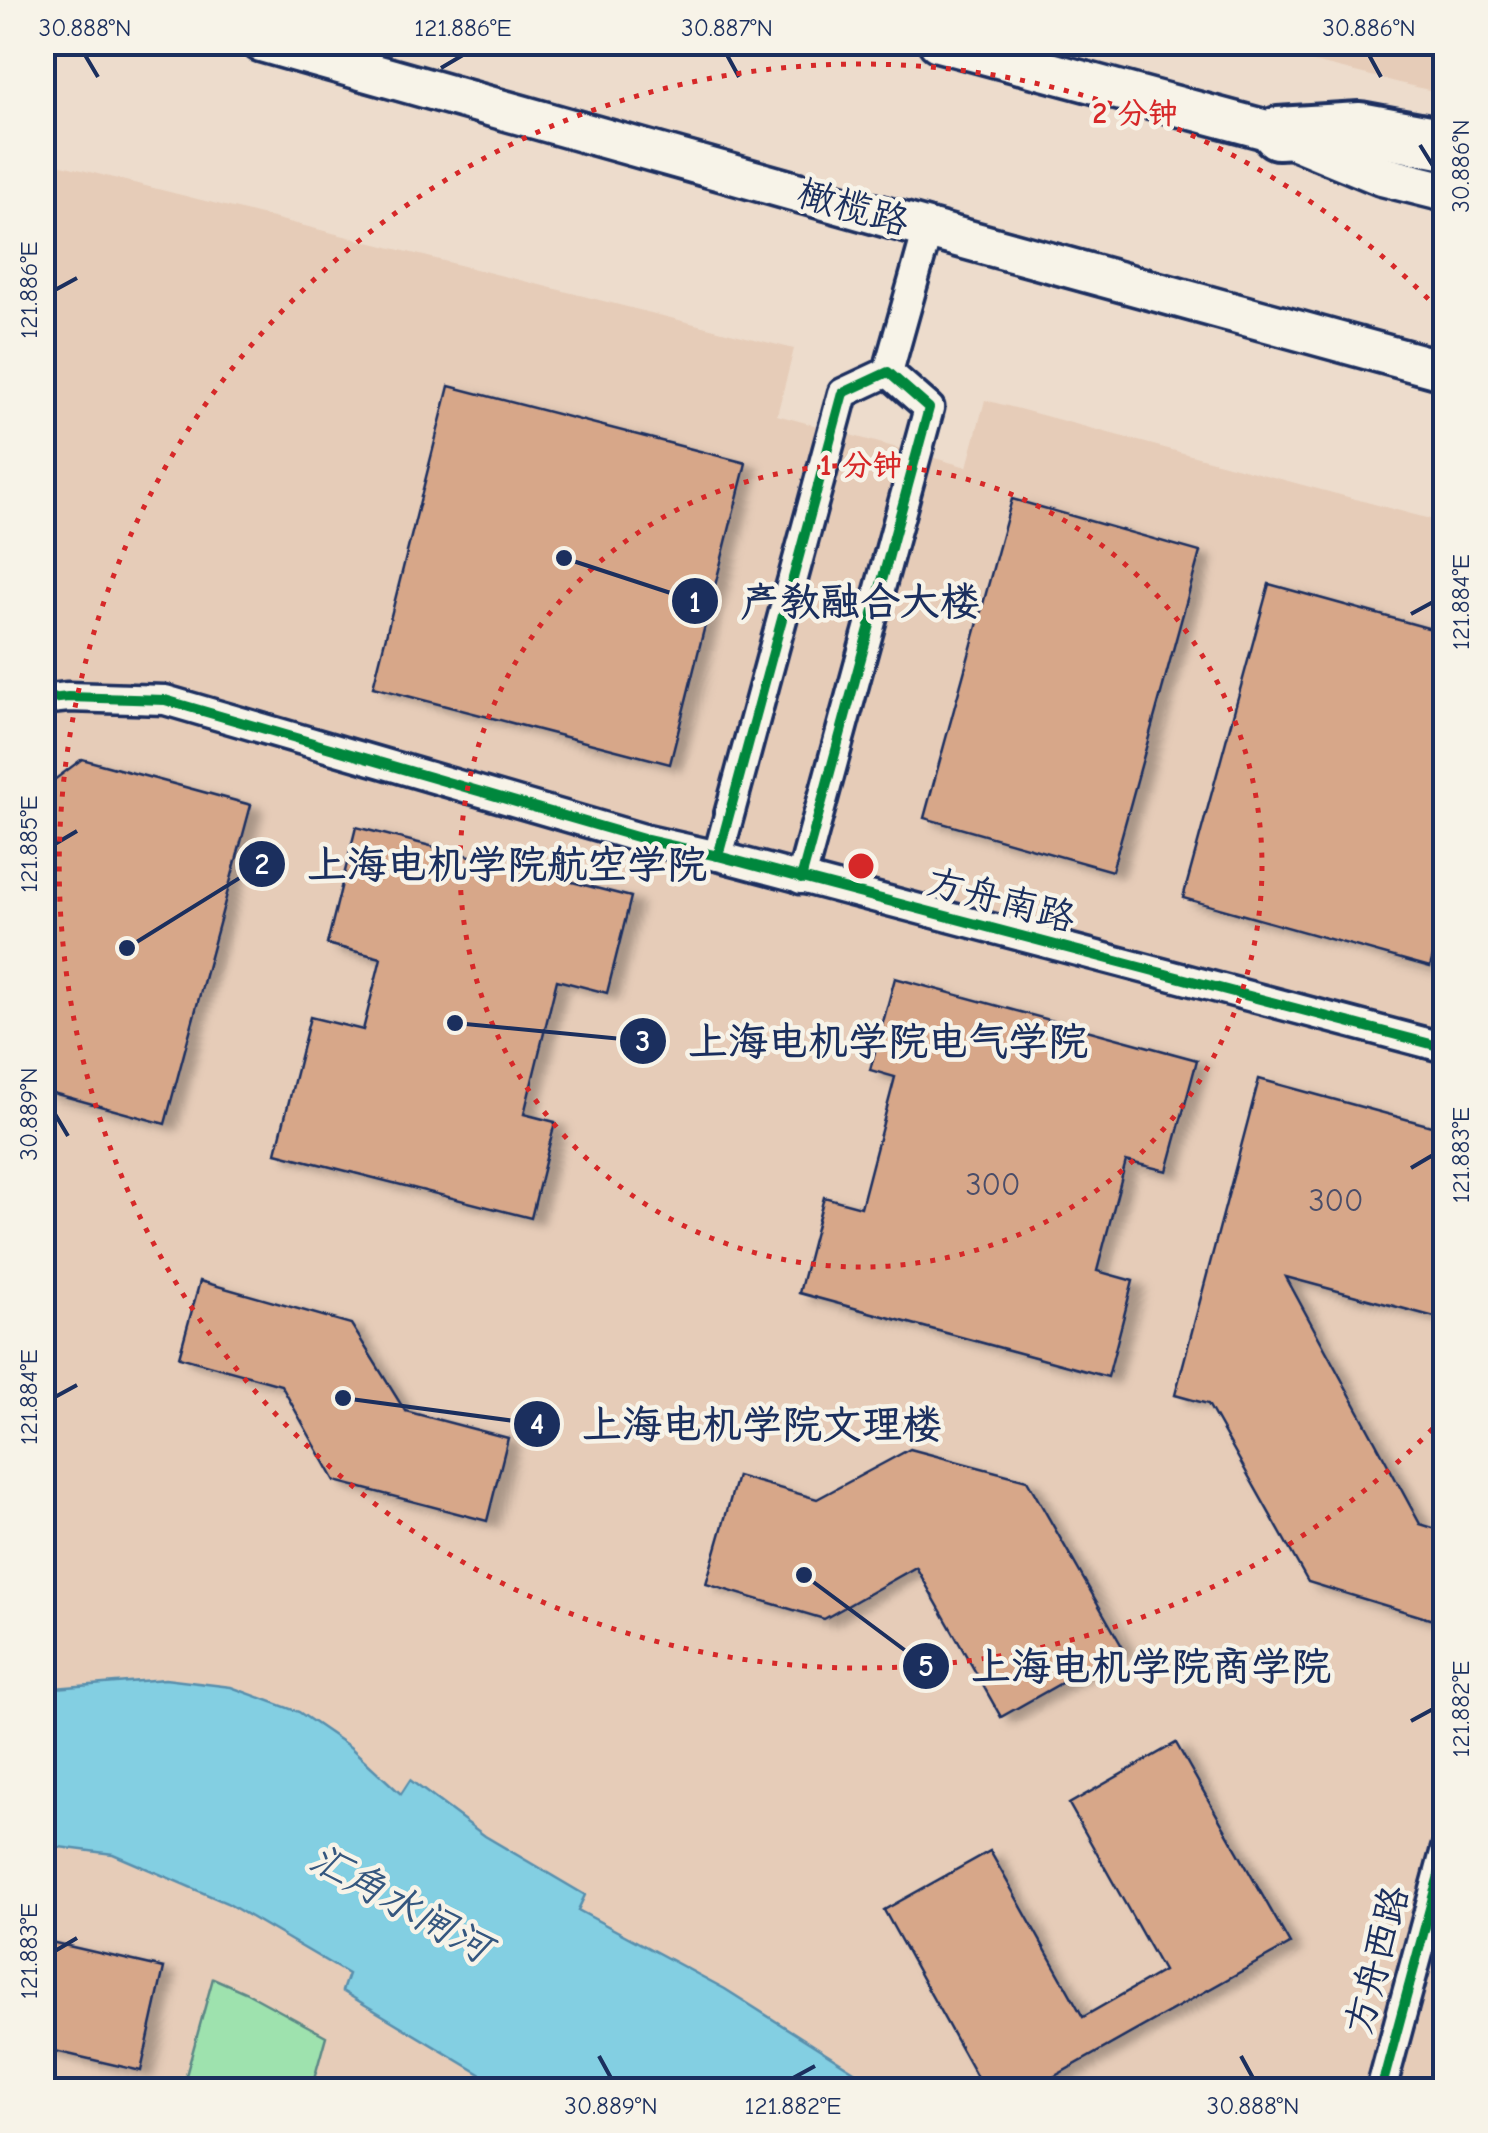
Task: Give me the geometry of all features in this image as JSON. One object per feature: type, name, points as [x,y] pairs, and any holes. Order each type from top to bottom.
[{"type":"highway","points":[[1278,133],[1360,128],[1446,144]]},
{"type":"main road","name":"橄榄路","points":[[262,42],[1446,371]]},
{"type":"main road","points":[[938,42],[984,48],[1278,133],[1382,176],[1446,192]]},
{"type":"street","points":[[718,856],[844,392],[888,372],[928,230]]},
{"type":"street","points":[[802,879],[929,408],[888,372]]},
{"type":"street","name":"方舟南路","points":[[42,700],[165,700],[647,840],[1446,1048]]},
{"type":"street","name":"方舟西路","points":[[1381,2090],[1446,1849]]},
{"type":"shaded area","points":[[1236,43],[1445,43],[1445,94]]},
{"type":"shaded area","points":[[42,160],[794,349],[777,415],[967,467],[985,400],[1445,523],[1445,2090],[43,2090]]},
{"type":"green space","points":[[213,1978],[326,2036],[311,2090],[182,2090]]},
{"type":"water","name":"汇角水闸河","points":[[165,1679],[231,1687],[299,1712],[350,1747],[401,1794],[410,1780],[485,1836],[585,1895],[578,1910],[725,1989],[880,2090],[507,2090],[342,1991],[348,1974],[227,1903],[113,1854],[43,1845],[43,1689]]},
{"type":"building","points":[[449,386],[746,463],[670,764],[373,687]]},
{"type":"building","points":[[1012,499],[1200,552],[1112,871],[924,818]]},
{"type":"building","points":[[1269,584],[1446,633],[1446,909],[1430,967],[1183,898]]},
{"type":"building","points":[[82,759],[251,805],[165,1124],[42,1090],[42,789]]},
{"type":"building","points":[[356,827],[631,897],[607,993],[557,980],[524,1114],[555,1122],[531,1218],[276,1153],[310,1017],[363,1030],[381,958],[327,944]]},
{"type":"building","points":[[895,978],[1197,1060],[1167,1171],[1126,1161],[1097,1271],[1133,1281],[1108,1377],[799,1293],[824,1197],[861,1207],[895,1077],[870,1070]]},
{"type":"building","points":[[1259,1079],[1446,1130],[1446,1320],[1286,1277],[1420,1524],[1446,1532],[1446,1624],[1308,1582],[1208,1404],[1175,1395]]},
{"type":"building","points":[[200,1281],[351,1324],[405,1411],[508,1438],[487,1521],[335,1481],[281,1385],[179,1357]]},
{"type":"building","points":[[910,1449],[1027,1480],[1123,1648],[1001,1717],[916,1567],[824,1619],[706,1584],[737,1476],[817,1499]]},
{"type":"building","points":[[1176,1743],[1290,1944],[1030,2090],[984,2090],[884,1910],[990,1851],[1083,2017],[1163,1971],[1069,1804]]},
{"type":"building","points":[[42,1940],[164,1968],[141,2071],[42,2048]]},
{"type":"cycle path","points":[[718,856],[843,393],[888,372],[929,408],[801,879]]},
{"type":"cycle path","points":[[42,700],[165,700],[647,840],[1446,1048]]},
{"type":"cycle path","points":[[1381,2090],[1446,1849]]},
{"type":"place","name":"产教融合大楼","points":[[564,558]]},
{"type":"place","name":"上海电机学院航空学院","points":[[127,948]]},
{"type":"place","name":"上海电机学院电气学院","points":[[455,1023]]},
{"type":"place","name":"上海电机学院文理楼","points":[[343,1398]]},
{"type":"place","name":"上海电机学院商学院","points":[[804,1575]]}]
